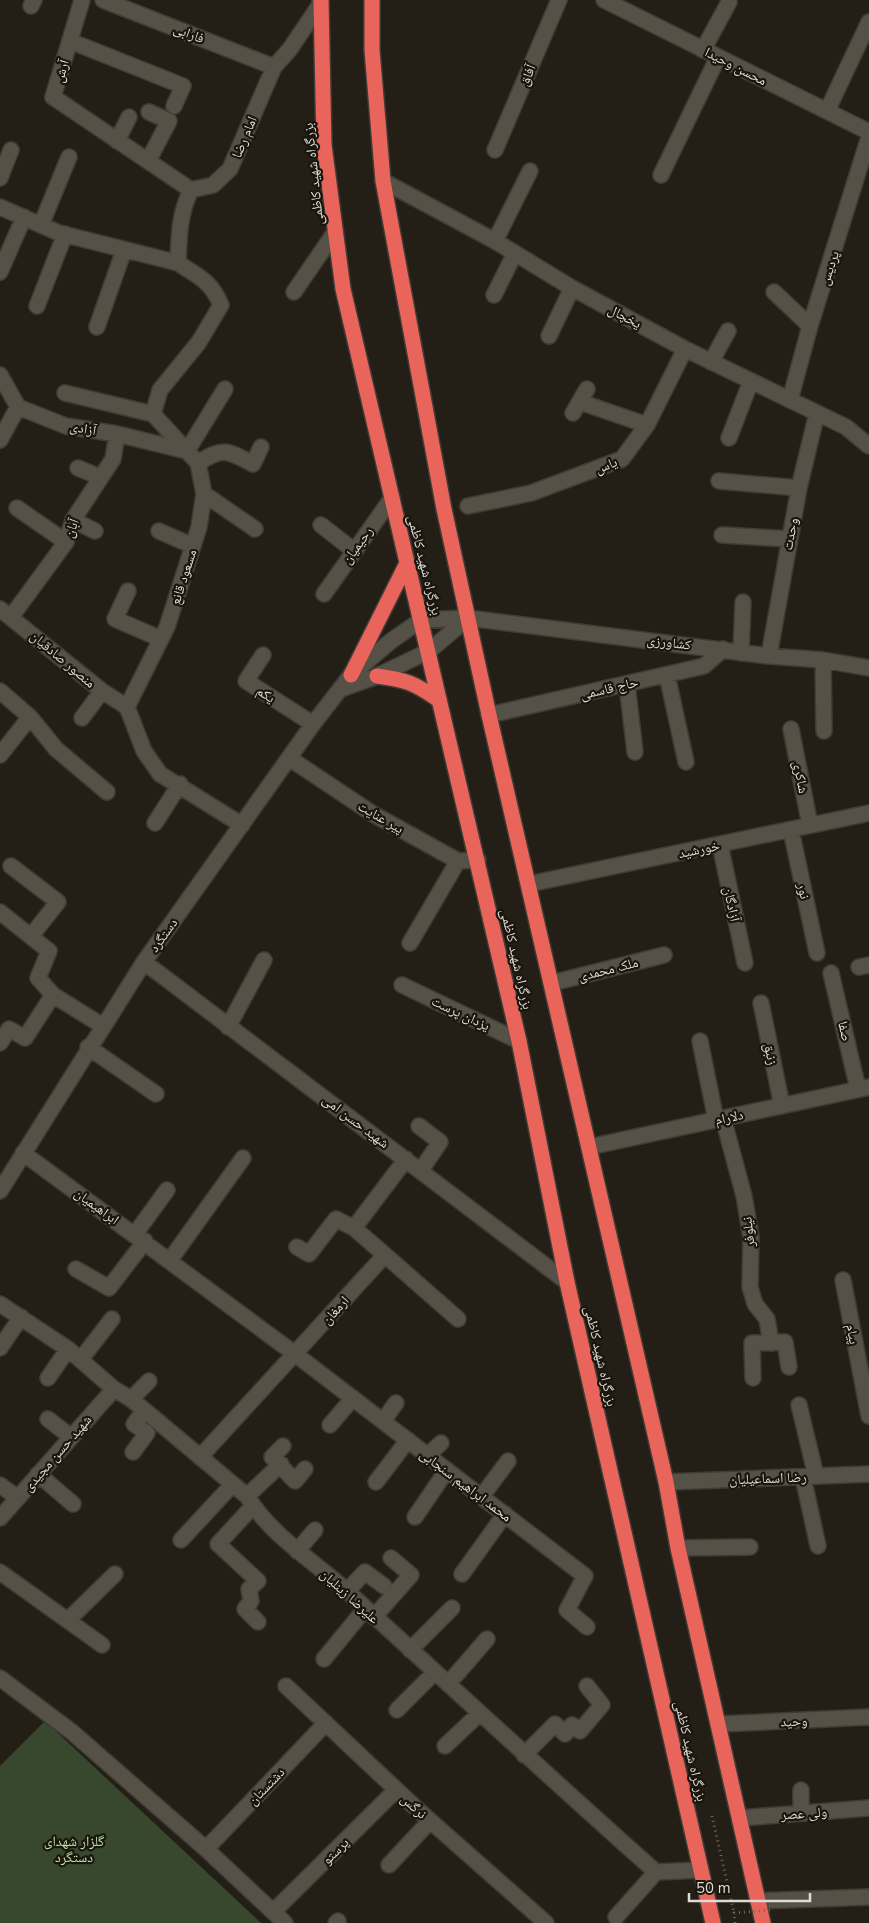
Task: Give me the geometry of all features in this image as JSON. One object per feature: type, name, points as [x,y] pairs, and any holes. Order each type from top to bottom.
[{"type":"highway","name":"بزرگراه شهید کاظمی","points":[[372,0],[372,50],[383,181],[435,461],[489,715],[666,1482],[678,1548],[763,1923]]},
{"type":"highway","name":"بزرگراه شهید کاظمی","points":[[321,1],[324,145],[343,290],[519,1041],[567,1282],[712,1923]]},
{"type":"highway","points":[[351,675],[406,565]]},
{"type":"highway","points":[[377,676],[415,683],[439,700]]},
{"type":"street","name":"آرش","points":[[82,0],[53,97],[191,190]]},
{"type":"street","name":"فارابی","points":[[103,0],[135,6],[274,66]]},
{"type":"street","name":"آفاق","points":[[495,150],[559,0]]},
{"type":"street","name":"محسن وحیدا","points":[[604,0],[869,132]]},
{"type":"street","name":"امام رضا","points":[[191,190],[213,185],[230,169],[274,66],[290,49],[321,1]]},
{"type":"street","points":[[703,50],[729,2]]},
{"type":"street","points":[[827,111],[869,22]]},
{"type":"street","points":[[70,41],[183,86],[174,106]]},
{"type":"street","points":[[661,175],[718,57]]},
{"type":"street","points":[[148,161],[169,121],[149,112]]},
{"type":"street","points":[[117,141],[129,117]]},
{"type":"street","name":"پردیس","points":[[790,400],[810,326],[869,138]]},
{"type":"street","points":[[0,178],[11,150]]},
{"type":"street","points":[[41,225],[69,157]]},
{"type":"street","points":[[495,241],[530,171]]},
{"type":"street","name":"یخچال","points":[[383,181],[515,252],[572,288],[686,349],[846,427],[869,446]]},
{"type":"street","points":[[178,264],[179,224],[183,206],[191,190]]},
{"type":"street","points":[[0,207],[65,234],[178,264],[202,278],[214,290],[221,305],[199,342],[160,390],[153,414]]},
{"type":"street","points":[[0,272],[24,217]]},
{"type":"street","points":[[294,292],[335,232]]},
{"type":"street","points":[[37,306],[65,234]]},
{"type":"street","points":[[97,327],[124,250]]},
{"type":"street","points":[[494,295],[515,252]]},
{"type":"street","points":[[549,336],[572,288]]},
{"type":"street","points":[[774,292],[810,326]]},
{"type":"street","points":[[711,362],[728,331]]},
{"type":"street","name":"یاس","points":[[468,506],[531,493],[622,459],[647,425],[686,349]]},
{"type":"street","points":[[0,375],[18,407],[0,440]]},
{"type":"street","points":[[729,438],[750,381]]},
{"type":"street","points":[[186,451],[225,389]]},
{"type":"street","points":[[65,393],[153,414],[198,463],[216,451],[230,451],[253,464],[261,447]]},
{"type":"street","points":[[580,402],[647,425]]},
{"type":"street","name":"آزادی","points":[[18,407],[66,426],[117,434],[186,451]]},
{"type":"street","name":"وحدت","points":[[768,656],[799,488],[817,413]]},
{"type":"street","name":"آبان","points":[[6,613],[66,542],[73,520],[113,459],[117,434]]},
{"type":"street","name":"مسعود قانع","points":[[127,706],[167,627],[199,527],[204,494],[198,463]]},
{"type":"street","points":[[78,468],[100,477]]},
{"type":"street","points":[[719,481],[799,488]]},
{"type":"street","points":[[204,494],[255,528]]},
{"type":"street","name":"رحیمیان","points":[[324,594],[353,550],[392,498]]},
{"type":"street","points":[[17,508],[66,542]]},
{"type":"street","points":[[73,520],[95,532]]},
{"type":"street","points":[[320,525],[353,550]]},
{"type":"street","points":[[159,530],[193,546]]},
{"type":"street","points":[[722,535],[789,539]]},
{"type":"street","points":[[128,591],[115,619],[161,639]]},
{"type":"street","points":[[741,653],[743,602]]},
{"type":"street","name":"منصور صادقیان","points":[[6,613],[102,691],[127,706]]},
{"type":"street","points":[[341,689],[377,676],[429,651],[468,618]]},
{"type":"street","name":"کشاورزی","points":[[421,620],[468,618],[723,649],[741,653],[822,660],[869,668]]},
{"type":"street","name":"دستگرد","points":[[0,1191],[88,1047],[144,962],[313,724],[351,675],[391,641],[421,620]]},
{"type":"street","name":"حاج قاسمی","points":[[489,715],[704,666],[723,649]]},
{"type":"street","name":"یکم","points":[[263,656],[246,681],[313,724]]},
{"type":"street","points":[[822,660],[824,731]]},
{"type":"street","points":[[667,675],[686,762]]},
{"type":"street","points":[[628,684],[636,752]]},
{"type":"street","points":[[0,691],[30,717],[56,749],[107,792]]},
{"type":"street","points":[[82,718],[102,691]]},
{"type":"street","points":[[127,706],[144,750],[160,774],[180,784],[242,825]]},
{"type":"street","points":[[0,755],[30,717]]},
{"type":"street","name":"شاکری","points":[[791,728],[810,826]]},
{"type":"street","name":"پیر عنایت","points":[[289,758],[373,814],[458,861]]},
{"type":"street","points":[[155,822],[180,784]]},
{"type":"street","name":"خورشید","points":[[529,884],[869,814]]},
{"type":"street","name":"نور","points":[[791,830],[817,953]]},
{"type":"street","name":"آزادگان","points":[[720,844],[745,963]]},
{"type":"street","points":[[410,942],[458,861],[478,860]]},
{"type":"street","points":[[11,866],[58,902],[31,936]]},
{"type":"street","points":[[0,912],[49,951],[38,978],[53,995],[103,1026]]},
{"type":"street","name":"ملک محمدی","points":[[552,983],[664,955]]},
{"type":"street","points":[[228,1027],[264,960]]},
{"type":"street","name":"شهید حسن امی","points":[[144,962],[567,1282]]},
{"type":"street","name":"صفا","points":[[831,973],[863,1088]]},
{"type":"street","name":"یزدان پرست","points":[[402,986],[519,1041]]},
{"type":"street","points":[[0,1043],[9,1029],[25,1038],[53,995]]},
{"type":"street","name":"زنبق","points":[[761,1003],[782,1106]]},
{"type":"street","name":"نیلوفر","points":[[700,1041],[720,1119],[744,1196],[751,1237],[750,1287],[755,1304],[767,1319],[771,1343]]},
{"type":"street","points":[[88,1047],[156,1094]]},
{"type":"street","name":"دلارام","points":[[590,1147],[863,1088]]},
{"type":"street","points":[[419,1126],[440,1142],[421,1170]]},
{"type":"street","name":"ابراهیمیان","points":[[23,1153],[295,1354]]},
{"type":"street","points":[[170,1260],[243,1158]]},
{"type":"street","points":[[354,1228],[406,1159]]},
{"type":"street","points":[[76,1269],[109,1288],[167,1190]]},
{"type":"street","points":[[297,1247],[309,1254],[336,1219],[354,1228],[458,1319]]},
{"type":"street","name":"ارمغان","points":[[200,1457],[385,1255]]},
{"type":"street","name":"پیام","points":[[843,1280],[869,1416]]},
{"type":"street","name":"علیرضا زینلیان","points":[[0,1304],[68,1349],[114,1389],[131,1399],[200,1457],[250,1501],[297,1551],[347,1591],[524,1756],[656,1872]]},
{"type":"street","points":[[0,1348],[21,1317]]},
{"type":"street","points":[[81,1360],[112,1319]]},
{"type":"street","points":[[752,1378],[752,1343],[785,1342],[789,1367]]},
{"type":"street","points":[[48,1378],[68,1349]]},
{"type":"street","name":"محمد ابراهیم سنجابی","points":[[295,1354],[585,1576],[567,1610],[587,1626]]},
{"type":"street","points":[[131,1399],[149,1381]]},
{"type":"street","name":"شهید حسن مجیدی","points":[[0,1518],[114,1389]]},
{"type":"street","points":[[330,1425],[353,1398]]},
{"type":"street","points":[[383,1421],[396,1403]]},
{"type":"street","points":[[800,1405],[818,1546]]},
{"type":"street","points":[[133,1452],[147,1433],[134,1424],[144,1411]]},
{"type":"street","points":[[48,1419],[71,1437]]},
{"type":"street","points":[[376,1482],[408,1440]]},
{"type":"street","points":[[428,1456],[441,1443]]},
{"type":"street","points":[[283,1446],[272,1457],[295,1480],[305,1470]]},
{"type":"street","points":[[482,1496],[508,1461]]},
{"type":"street","points":[[258,1622],[245,1609],[251,1602],[249,1589],[258,1581],[218,1544],[281,1464]]},
{"type":"street","points":[[415,1517],[447,1470]]},
{"type":"street","points":[[38,1474],[73,1504]]},
{"type":"street","name":"رضا اسماعیلیان","points":[[666,1482],[869,1474]]},
{"type":"street","points":[[0,1485],[18,1498]]},
{"type":"street","points":[[181,1540],[232,1485]]},
{"type":"street","points":[[462,1574],[505,1514]]},
{"type":"street","points":[[297,1551],[315,1530]]},
{"type":"street","points":[[678,1548],[750,1547]]},
{"type":"street","points":[[324,1659],[411,1575],[391,1558]]},
{"type":"street","points":[[0,1572],[102,1645]]},
{"type":"street","points":[[347,1591],[365,1572],[384,1586]]},
{"type":"street","points":[[68,1620],[115,1574]]},
{"type":"street","points":[[410,1650],[452,1608]]},
{"type":"street","points":[[448,1684],[487,1639]]},
{"type":"street","points":[[397,1710],[434,1672]]},
{"type":"street","points":[[0,1678],[72,1732],[206,1849],[285,1923]]},
{"type":"street","name":"نرگس","points":[[286,1686],[536,1920]]},
{"type":"street","points":[[524,1756],[555,1724],[565,1734],[572,1725],[580,1731],[602,1705],[587,1686]]},
{"type":"street","points":[[445,1746],[479,1714]]},
{"type":"street","name":"وحید","points":[[719,1724],[869,1718]]},
{"type":"street","name":"دشتستان","points":[[206,1849],[326,1723]]},
{"type":"street","name":"پرستو","points":[[273,1912],[396,1790]]},
{"type":"street","points":[[801,1790],[802,1814]]},
{"type":"street","name":"ولی عصر","points":[[740,1818],[869,1808]]},
{"type":"street","points":[[390,1865],[430,1821]]},
{"type":"street","points":[[616,1917],[656,1872],[701,1870]]},
{"type":"street","points":[[758,1901],[869,1897]]},
{"type":"path","points":[[712,1816],[735,1923]]},
{"type":"path","points":[[734,1913],[771,1910]]},
{"type":"green space","name":"گلزار شهدای دستگرد","points":[[45,1721],[261,1923],[0,1923],[0,1766]]}]
